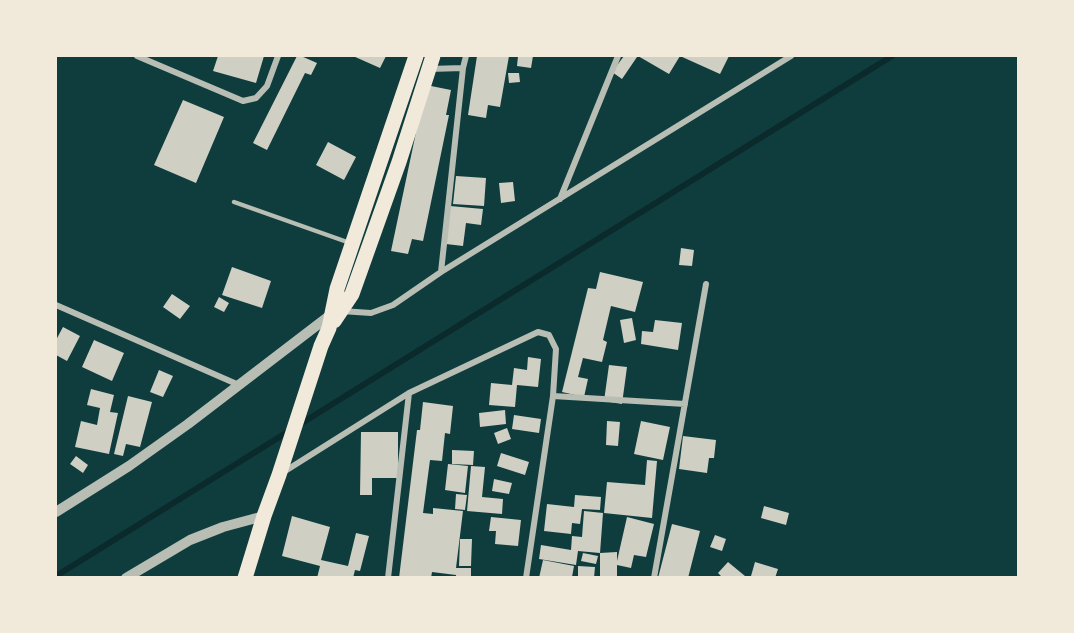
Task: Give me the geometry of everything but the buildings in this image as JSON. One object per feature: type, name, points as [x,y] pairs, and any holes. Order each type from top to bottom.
[{"type":"main road","points":[[334,317],[337,290],[416,56]]},
{"type":"main road","points":[[245,578],[321,346],[334,317],[352,294],[399,162],[431,62]]},
{"type":"street","points":[[137,56],[243,101],[256,98],[267,86],[278,56]]},
{"type":"street","points":[[441,272],[466,56]]},
{"type":"street","points":[[560,199],[618,56]]},
{"type":"street","points":[[56,512],[129,466],[334,317],[371,313],[393,304],[791,56]]},
{"type":"street","points":[[431,62],[463,68]]},
{"type":"street","points":[[654,578],[706,284]]},
{"type":"street","points":[[56,305],[239,385]]},
{"type":"street","points":[[279,475],[409,393],[538,332],[549,335],[556,349],[553,396],[526,578]]},
{"type":"street","points":[[388,578],[409,393]]},
{"type":"street","points":[[553,396],[685,404]]},
{"type":"street","points":[[126,578],[190,540],[223,527],[264,516]]},
{"type":"lane","points":[[234,202],[352,244]]},
{"type":"waterway","points":[[56,576],[892,56]]}]
